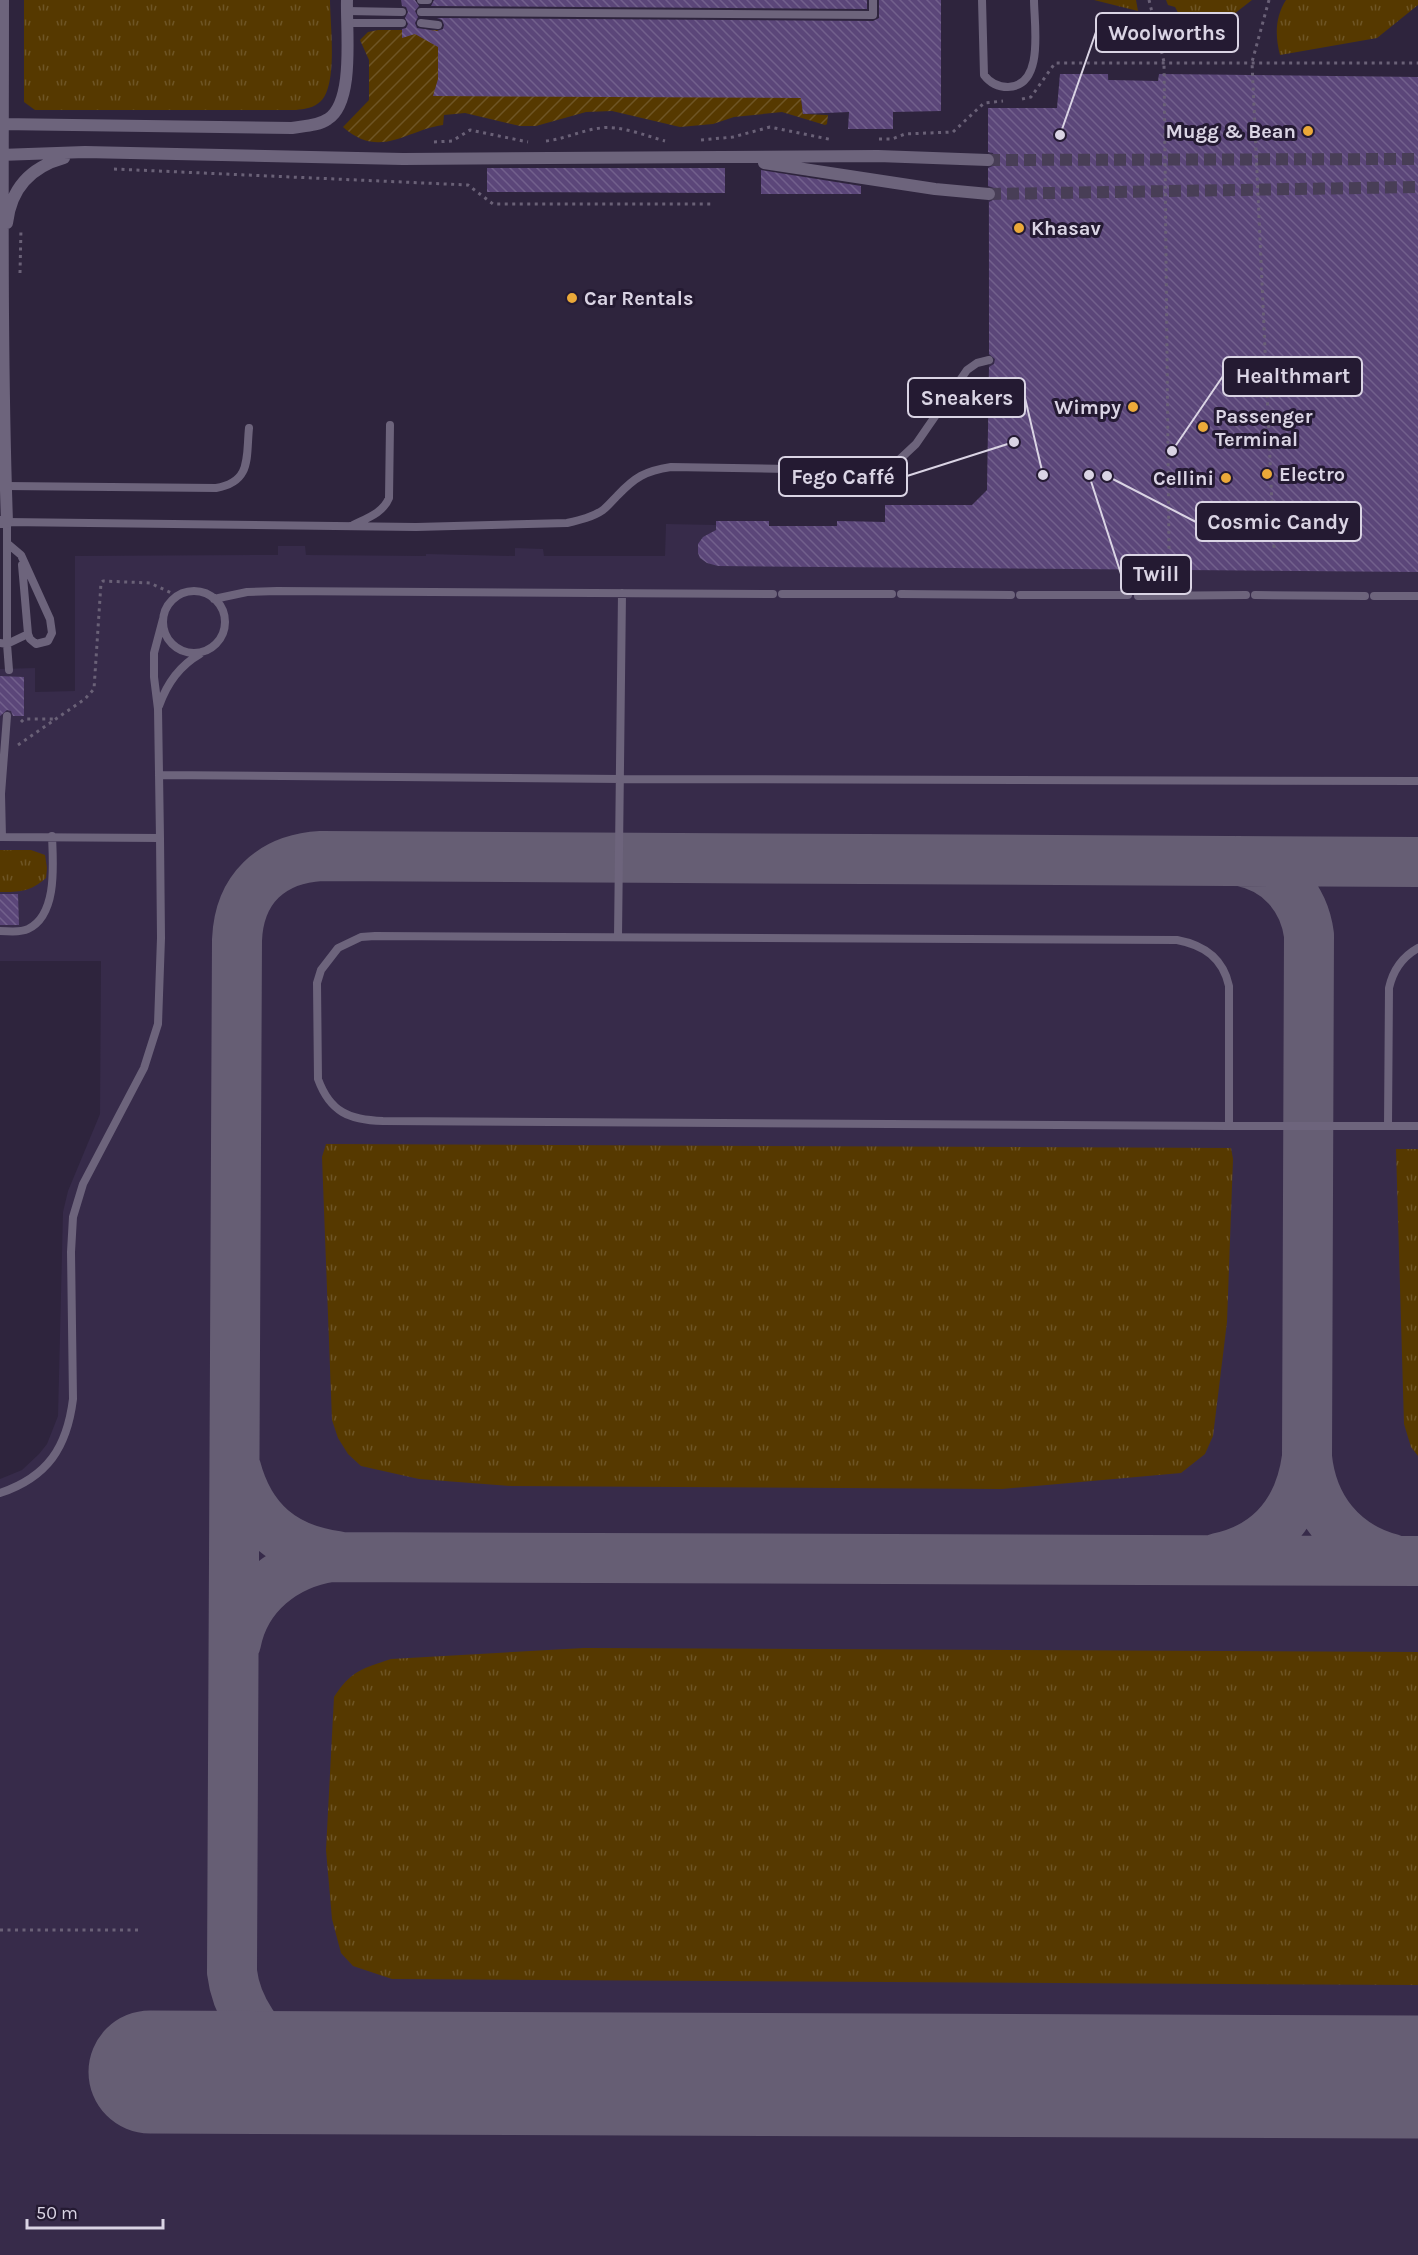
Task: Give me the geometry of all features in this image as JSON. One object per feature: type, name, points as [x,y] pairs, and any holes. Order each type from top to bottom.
[{"type":"street","points":[[3,0],[1,124],[3,522]]},
{"type":"street","points":[[1,124],[292,128],[321,123],[338,110],[346,90],[347,11]]},
{"type":"street","points":[[1,155],[85,152],[403,159],[878,156],[988,160]]},
{"type":"street","points":[[2,263],[8,217],[16,191],[35,170],[49,162],[85,152]]},
{"type":"street","points":[[725,157],[935,189],[989,194]]},
{"type":"lane","points":[[421,0],[428,0]]},
{"type":"lane","points":[[421,12],[873,15],[873,0]]},
{"type":"lane","points":[[982,0],[984,75],[998,87],[1011,87],[1025,81],[1034,63],[1034,0]]},
{"type":"lane","points":[[347,11],[402,12]]},
{"type":"lane","points":[[347,11],[402,23]]},
{"type":"lane","points":[[421,23],[438,24]]},
{"type":"lane","points":[[9,670],[3,643],[8,544],[3,522],[416,527],[567,523],[590,517],[604,509],[641,474],[657,469],[671,467],[845,470],[890,465],[916,444],[967,370],[977,363],[989,360]]},
{"type":"lane","points":[[353,525],[381,511],[389,498],[390,425]]},
{"type":"lane","points":[[3,486],[216,488],[229,486],[241,477],[245,468],[249,428]]},
{"type":"lane","points":[[8,544],[21,555],[50,619],[52,633],[48,641],[36,644],[28,634],[21,555]]},
{"type":"lane","points":[[214,599],[247,592],[277,591],[1418,596]]},
{"type":"lane","points":[[0,1493],[24,1483],[44,1467],[64,1441],[70,1420],[73,1399],[71,1251],[73,1217],[83,1184],[144,1068],[158,1024],[161,938],[160,838],[158,709],[154,653],[166,609],[178,596],[186,592],[206,594],[214,599],[222,609],[225,622],[222,635],[215,646],[187,662],[171,680],[165,688],[158,709]]},
{"type":"lane","points":[[618,937],[622,593]]},
{"type":"lane","points":[[163,619],[168,639],[174,646],[183,651],[203,652]]},
{"type":"lane","points":[[3,643],[28,634]]},
{"type":"lane","points":[[7,716],[1,794],[1,837],[160,838]]},
{"type":"lane","points":[[159,775],[1418,781]]},
{"type":"lane","points":[[0,931],[28,929],[38,921],[46,909],[53,874],[52,836]]},
{"type":"lane","points":[[1229,1126],[1227,977],[1216,958],[1199,945],[1177,940],[375,936],[348,941],[338,948],[327,960],[317,983],[316,1060],[318,1079],[323,1094],[334,1107],[347,1115],[363,1120],[1229,1126],[1418,1126]]},
{"type":"lane","points":[[1388,1126],[1389,988],[1395,970],[1403,959],[1418,948]]},
{"type":"path","points":[[1149,0],[1164,62],[1169,552]]},
{"type":"path","points":[[1269,0],[1252,62],[1274,548]]},
{"type":"path","points":[[1013,100],[1031,97],[1055,63],[1418,63]]},
{"type":"path","points":[[872,140],[892,139],[905,134],[953,132],[984,103],[1004,101]]},
{"type":"path","points":[[545,142],[602,127],[638,133],[666,142]]},
{"type":"path","points":[[698,141],[770,127],[831,140],[842,140]]},
{"type":"path","points":[[429,142],[452,141],[470,130],[535,143]]},
{"type":"path","points":[[106,169],[468,185],[493,204],[713,204]]},
{"type":"path","points":[[18,745],[91,695],[94,689],[101,583],[104,581],[150,583],[178,596]]},
{"type":"path","points":[[20,729],[24,719],[57,719]]},
{"type":"path","points":[[4,755],[14,760],[19,737]]},
{"type":"path","points":[[0,1930],[141,1930]]},
{"type":"shaded area","points":[[1060,74],[1108,74],[1109,80],[1158,81],[1159,74],[1418,77],[1418,2255],[0,2255],[0,1479],[22,1470],[39,1454],[47,1444],[58,1416],[63,1212],[68,1191],[100,1114],[101,961],[0,961],[0,669],[35,668],[35,692],[75,691],[75,556],[278,555],[278,546],[305,546],[306,555],[515,556],[515,548],[543,549],[544,556],[665,556],[666,524],[717,525],[717,521],[769,521],[769,526],[837,526],[837,521],[885,522],[885,505],[972,505],[982,495],[987,497],[988,108],[1057,108]]},
{"type":"green space","points":[[24,0],[330,0],[332,53],[330,81],[321,101],[309,108],[296,110],[35,110],[24,102]]},
{"type":"green space","points":[[1094,0],[1136,0],[1138,11]]},
{"type":"green space","points":[[1166,0],[1252,0],[1198,42],[1175,7],[1168,5]]},
{"type":"green space","points":[[1286,0],[1418,0],[1418,5],[1377,38],[1280,55],[1277,27],[1282,6]]},
{"type":"green space","points":[[438,30],[438,79],[801,98],[803,114],[828,115],[827,124],[782,112],[734,117],[713,124],[680,127],[612,111],[586,112],[536,126],[520,126],[465,113],[444,115],[443,125],[393,140],[369,141],[356,137],[343,127],[369,100],[369,60],[360,40],[368,32]]},
{"type":"green space","points":[[0,850],[31,850],[45,855],[46,878],[25,890],[0,892]]},
{"type":"green space","points":[[326,1144],[1231,1148],[1233,1159],[1227,1322],[1213,1436],[1205,1454],[1181,1473],[1002,1489],[511,1486],[419,1479],[361,1466],[348,1454],[338,1438],[332,1420],[322,1157]]},
{"type":"green space","points":[[1396,1149],[1418,1149],[1418,1456],[1411,1447],[1404,1424]]},
{"type":"green space","points":[[584,1648],[1418,1652],[1418,1985],[392,1979],[353,1966],[341,1953],[332,1919],[326,1850],[334,1697],[340,1688],[358,1672],[391,1659]]},
{"type":"building","points":[[401,0],[415,0],[419,6],[415,11],[418,17],[415,23],[417,28],[437,31],[443,29],[444,25],[442,20],[437,18],[873,21],[879,18],[879,0],[941,0],[941,111],[893,112],[893,129],[848,129],[849,112],[803,114],[801,98],[433,96],[438,79],[438,47],[415,34],[402,38],[402,29],[408,24],[405,18],[408,12],[406,7],[402,6]]},
{"type":"building","points":[[434,0],[867,0],[867,9],[431,6]]},
{"type":"building","name":"Passenger Terminal","points":[[1060,74],[1108,74],[1108,80],[1158,81],[1159,74],[1418,77],[1418,572],[718,566],[700,558],[698,544],[703,537],[716,530],[716,521],[769,521],[769,526],[837,526],[837,521],[885,522],[885,505],[972,505],[987,490],[989,367],[994,364],[995,359],[989,354],[989,202],[995,199],[997,194],[994,188],[988,186],[988,168],[995,165],[996,160],[993,153],[988,152],[988,108],[1057,108]]},
{"type":"building","points":[[487,168],[725,168],[725,193],[487,192]]},
{"type":"building","points":[[761,170],[861,186],[861,194],[761,194]]},
{"type":"building","points":[[0,676],[24,677],[24,716],[13,716],[11,711],[7,710],[0,716]]},
{"type":"building","points":[[0,894],[18,894],[19,925],[0,925]]},
{"type":"taxiway","points":[[342,2073],[293,2060],[270,2045],[260,2035],[244,2011],[234,1985],[232,1972],[237,940],[244,906],[251,892],[261,880],[273,870],[287,863],[321,856],[1418,862]]},
{"type":"taxiway","points":[[1239,861],[1266,870],[1287,886],[1301,908],[1309,935],[1307,1457],[1310,1475],[1323,1508],[1344,1534],[1358,1545],[1392,1559]]},
{"type":"taxiway","points":[[1218,1558],[1237,1553],[1253,1545],[1280,1523],[1298,1493],[1307,1457]]},
{"type":"taxiway","points":[[236,1468],[250,1503],[272,1529],[301,1547],[337,1556]]},
{"type":"taxiway","points":[[236,1643],[248,1610],[270,1585],[298,1567],[331,1557],[1418,1561]]},
{"type":"runway","points":[[150,2072],[1418,2077]]},
{"type":"tunnel","points":[[988,160],[1418,159]]},
{"type":"tunnel","points":[[989,194],[1418,187]]},
{"type":"place","name":"Mugg & Bean","points":[[1308,131]]},
{"type":"place","name":"Woolworths","points":[[1060,135]]},
{"type":"place","name":"Khasav","points":[[1019,228]]},
{"type":"place","name":"Car Rentals","points":[[572,298]]},
{"type":"place","name":"Wimpy","points":[[1133,407]]},
{"type":"place","name":"Passenger Terminal","points":[[1203,427]]},
{"type":"place","name":"Fego Caffé","points":[[1014,442]]},
{"type":"place","name":"Healthmart","points":[[1172,451]]},
{"type":"place","name":"Electro","points":[[1267,474]]},
{"type":"place","name":"Sneakers","points":[[1043,475]]},
{"type":"place","name":"Twill","points":[[1089,475]]},
{"type":"place","name":"Cosmic Candy","points":[[1107,476]]},
{"type":"place","name":"Cellini","points":[[1226,478]]}]
